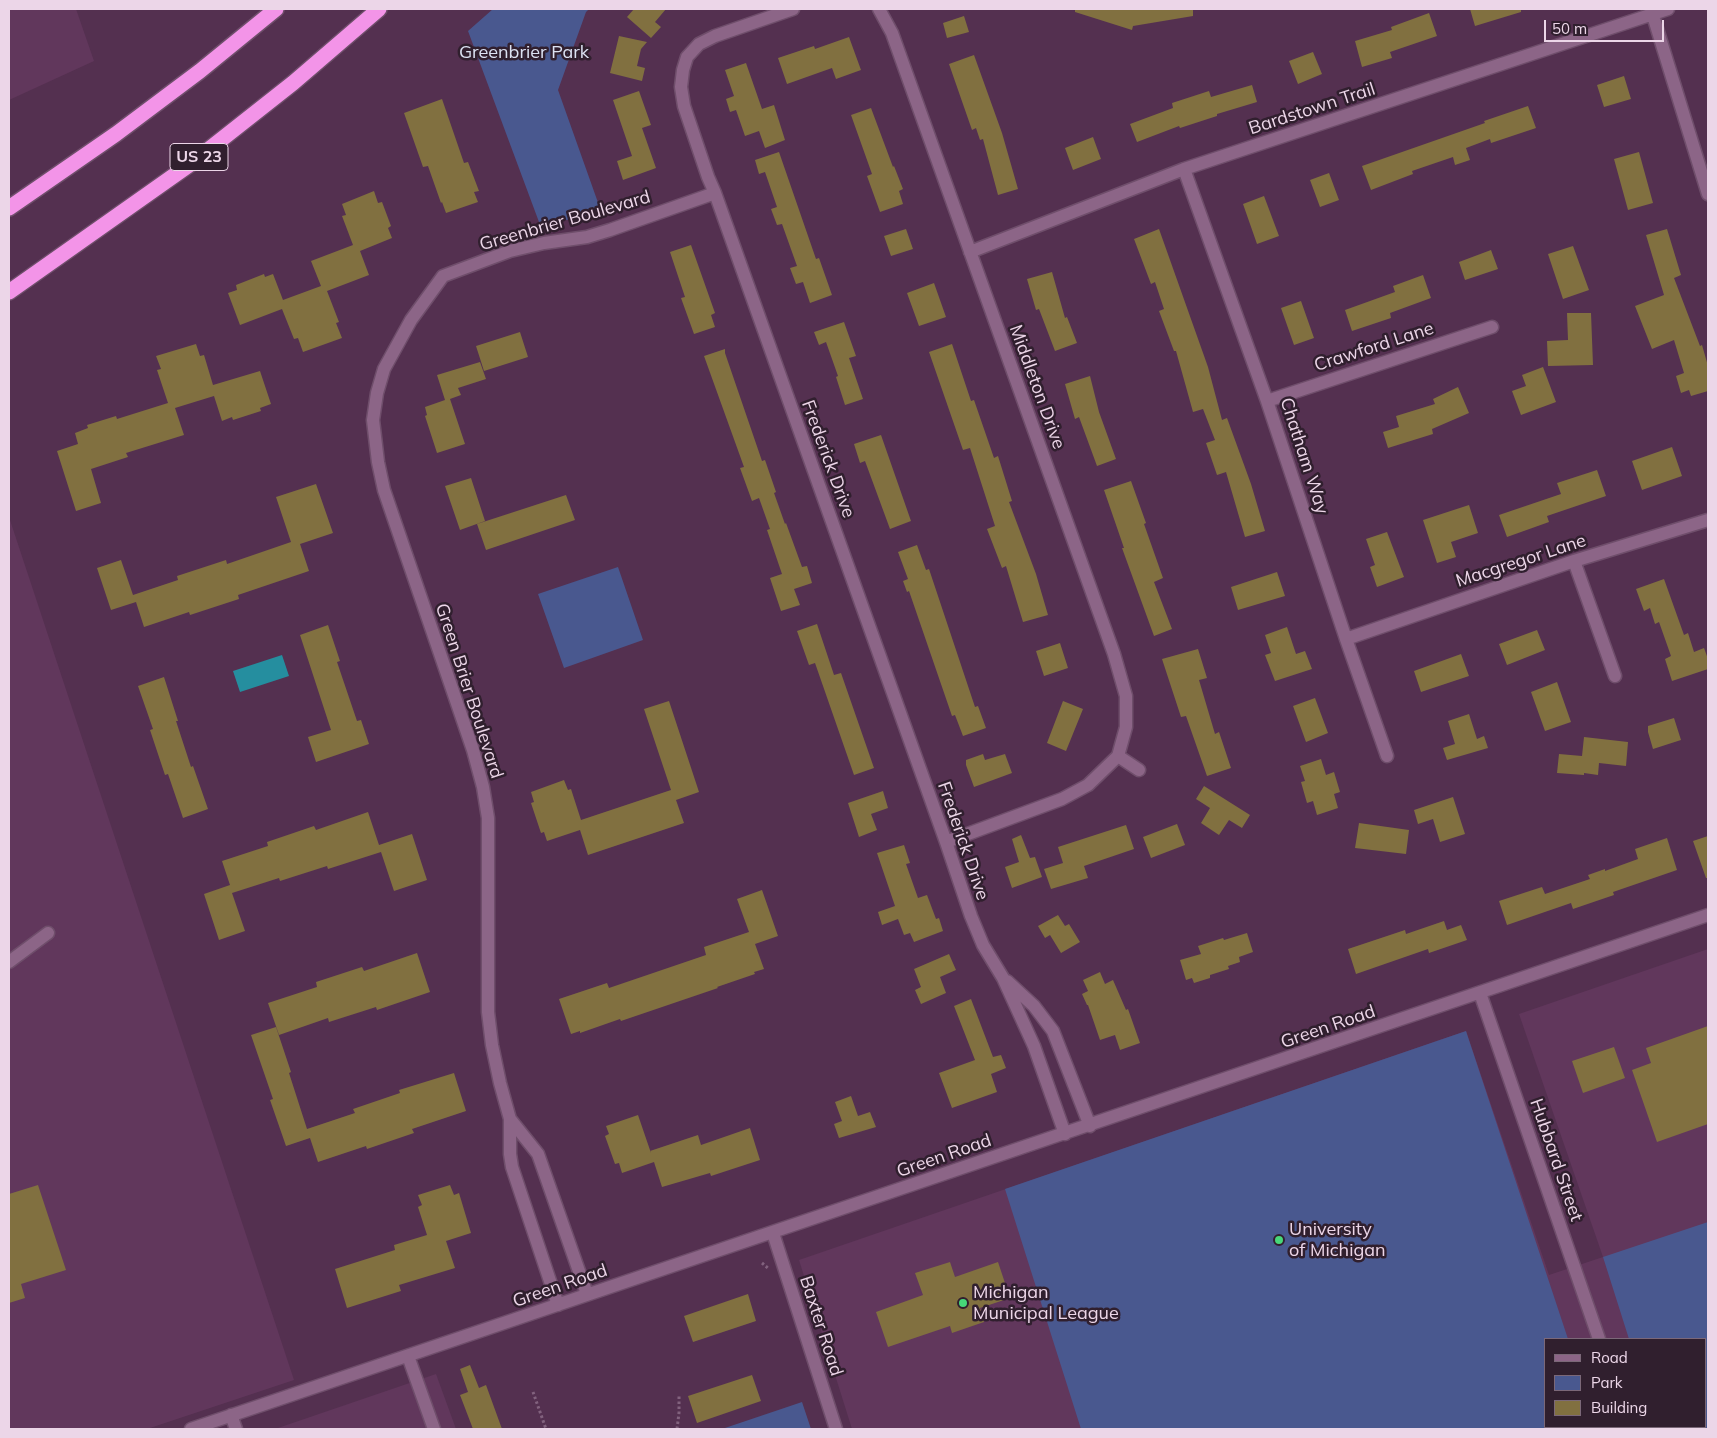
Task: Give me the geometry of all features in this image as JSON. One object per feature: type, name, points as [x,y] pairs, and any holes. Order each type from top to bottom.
[{"type":"highway","points":[[9,208],[132,123],[276,9]]},
{"type":"highway","name":"US 23","points":[[9,292],[189,165],[293,83],[379,9]]},
{"type":"street","name":"Frederick Drive","points":[[793,9],[715,36],[699,44],[687,57],[682,70],[681,87],[684,106],[971,916],[983,945],[1003,978],[1034,1046],[1065,1134]]},
{"type":"street","name":"Middleton Drive","points":[[879,9],[892,32],[1114,654],[1126,696],[1126,727],[1118,756]]},
{"type":"street","name":"Bardstown Trail","points":[[970,252],[1184,169],[1652,12],[1668,9]]},
{"type":"street","points":[[1652,12],[1708,194]]},
{"type":"street","name":"Chatham Way","points":[[1184,169],[1267,401],[1387,756]]},
{"type":"street","name":"Greenbrier Boulevard","points":[[384,369],[411,320],[443,276],[510,251],[544,243],[587,237],[610,230],[715,193]]},
{"type":"street","name":"Crawford Lane","points":[[1267,401],[1492,327]]},
{"type":"street","name":"Green Brier Boulevard","points":[[384,369],[377,393],[373,420],[378,462],[384,490],[473,750],[483,787],[488,818],[488,1012],[498,1073],[510,1119],[512,1167],[558,1305]]},
{"type":"street","name":"Macgregor Lane","points":[[1346,638],[1574,561],[1708,520]]},
{"type":"street","points":[[1574,561],[1614,676]]},
{"type":"street","points":[[946,842],[1062,799],[1088,785],[1118,756],[1139,770]]},
{"type":"street","name":"Green Road","points":[[190,1429],[1708,916]]},
{"type":"street","points":[[9,962],[48,933]]},
{"type":"street","name":"Frederick Drive","points":[[1003,978],[1034,1006],[1054,1031],[1090,1126]]},
{"type":"street","name":"Hubbard Street","points":[[1480,993],[1599,1338]]},
{"type":"street","name":"Green Brier Boulevard","points":[[510,1119],[538,1154],[587,1294]]},
{"type":"street","name":"Baxter Road","points":[[773,1233],[836,1429]]},
{"type":"street","points":[[408,1356],[434,1429]]},
{"type":"street","points":[[231,1416],[236,1429]]},
{"type":"path","points":[[533,1392],[546,1429]]},
{"type":"path","points":[[677,1429],[680,1394]]},
{"type":"shaded area","points":[[9,9],[76,9],[94,61],[9,100]]},
{"type":"shaded area","points":[[9,517],[294,1380],[147,1429],[9,1429]]},
{"type":"shaded area","points":[[282,655],[289,676],[240,692],[233,671]]},
{"type":"shaded area","name":"University of Michigan","points":[[1708,949],[1708,1429],[852,1429],[799,1260],[1466,1031],[1549,1275],[1603,1257],[1519,1014]]},
{"type":"shaded area","points":[[436,1374],[456,1429],[275,1429]]},
{"type":"green space","name":"Greenbrier Park","points":[[493,9],[589,9],[586,12],[558,90],[601,211],[576,219],[539,222],[468,31]]},
{"type":"green space","points":[[618,567],[643,640],[564,668],[538,594]]},
{"type":"green space","name":"University of Michigan","points":[[1466,1031],[1568,1338],[1544,1338],[1544,1428],[1598,1429],[1081,1429],[1005,1189]]},
{"type":"green space","points":[[1708,1222],[1708,1429],[1658,1428],[1707,1428],[1707,1338],[1629,1338],[1603,1257]]},
{"type":"green space","points":[[802,1402],[811,1429],[722,1429]]},
{"type":"building","points":[[634,9],[666,9],[655,22],[661,27],[651,38],[627,17]]},
{"type":"building","points":[[1075,9],[1193,9],[1193,16],[1133,26],[1132,30],[1075,12]]},
{"type":"building","points":[[1470,9],[1521,9],[1521,12],[1475,26]]},
{"type":"building","points":[[1429,13],[1437,36],[1390,52],[1392,58],[1362,67],[1355,41],[1392,30],[1391,27]]},
{"type":"building","points":[[964,16],[969,32],[947,38],[943,23]]},
{"type":"building","points":[[619,36],[647,42],[641,49],[637,66],[645,68],[642,81],[610,73]]},
{"type":"building","points":[[849,37],[861,70],[836,79],[832,68],[787,84],[778,58],[814,46],[815,49]]},
{"type":"building","points":[[1313,52],[1322,74],[1298,84],[1289,61]]},
{"type":"building","points":[[974,55],[1002,133],[1018,189],[998,195],[983,139],[980,140],[976,128],[972,130],[949,64]]},
{"type":"building","points":[[746,63],[762,109],[774,105],[785,140],[765,148],[759,131],[745,136],[736,110],[730,112],[726,99],[734,96],[725,70]]},
{"type":"building","points":[[1624,76],[1631,99],[1604,107],[1597,85]]},
{"type":"building","points":[[1252,85],[1257,102],[1180,128],[1179,126],[1137,142],[1130,124],[1173,108],[1172,103],[1209,91],[1211,97]]},
{"type":"building","points":[[639,91],[651,125],[642,128],[656,168],[623,180],[617,161],[632,156],[613,100]]},
{"type":"building","points":[[442,99],[464,163],[468,162],[479,191],[474,192],[478,202],[446,213],[428,166],[423,167],[404,113]]},
{"type":"building","points":[[1528,106],[1536,128],[1491,143],[1490,139],[1466,148],[1470,160],[1455,165],[1453,157],[1412,171],[1413,174],[1371,190],[1362,166]]},
{"type":"building","points":[[871,108],[903,189],[899,191],[903,204],[880,212],[867,176],[872,174],[851,115]]},
{"type":"building","points":[[1093,137],[1101,159],[1073,170],[1065,148]]},
{"type":"building","points":[[779,152],[816,259],[819,258],[832,295],[810,303],[803,282],[796,284],[790,268],[797,266],[782,224],[777,225],[771,209],[777,207],[765,172],[759,174],[755,160]]},
{"type":"building","points":[[1639,152],[1653,203],[1628,210],[1614,159]]},
{"type":"building","points":[[1329,173],[1339,200],[1320,207],[1310,180]]},
{"type":"building","points":[[374,191],[378,203],[382,202],[391,226],[388,228],[392,238],[360,251],[369,275],[327,291],[339,322],[336,323],[342,338],[303,352],[298,338],[294,339],[282,309],[240,325],[228,293],[237,290],[236,285],[264,274],[265,277],[273,274],[283,300],[321,286],[311,261],[353,245],[342,216],[346,215],[342,204]]},
{"type":"building","points":[[1264,196],[1279,236],[1257,244],[1243,204]]},
{"type":"building","points":[[906,229],[913,249],[891,256],[884,236]]},
{"type":"building","points":[[1159,229],[1208,367],[1222,420],[1227,418],[1251,484],[1265,531],[1245,537],[1226,472],[1217,475],[1206,443],[1215,440],[1203,409],[1193,412],[1176,351],[1174,351],[1159,311],[1164,309],[1155,282],[1151,284],[1134,239]]},
{"type":"building","points":[[1667,229],[1681,275],[1674,278],[1700,346],[1702,345],[1708,366],[1708,391],[1691,396],[1689,390],[1681,393],[1676,376],[1684,373],[1674,340],[1652,349],[1635,306],[1664,295],[1646,235]]},
{"type":"building","points":[[691,245],[715,313],[711,315],[715,327],[694,334],[681,298],[685,297],[670,252]]},
{"type":"building","points":[[1573,246],[1589,290],[1563,299],[1548,254]]},
{"type":"building","points":[[1491,250],[1498,269],[1465,280],[1459,262]]},
{"type":"building","points":[[1052,272],[1065,318],[1067,317],[1077,343],[1055,351],[1039,309],[1036,310],[1027,279]]},
{"type":"building","points":[[1423,275],[1431,298],[1390,313],[1391,318],[1352,331],[1345,310],[1395,292],[1393,286]]},
{"type":"building","points":[[934,283],[946,317],[919,326],[907,293]]},
{"type":"building","points":[[1301,301],[1314,338],[1294,345],[1281,308]]},
{"type":"building","points":[[1567,313],[1591,313],[1593,365],[1548,366],[1547,341],[1568,340]]},
{"type":"building","points":[[844,322],[856,356],[849,358],[863,399],[845,405],[836,377],[838,376],[826,342],[819,345],[814,332]]},
{"type":"building","points":[[520,332],[528,357],[484,371],[476,346]]},
{"type":"building","points":[[196,344],[200,356],[204,355],[213,385],[260,371],[271,404],[260,408],[261,411],[233,420],[232,417],[222,421],[214,396],[175,408],[184,435],[126,453],[128,457],[91,469],[101,503],[76,511],[57,451],[78,444],[75,433],[88,428],[87,425],[116,416],[117,419],[168,403],[157,370],[161,369],[156,356]]},
{"type":"building","points":[[952,344],[971,401],[974,400],[994,458],[998,456],[1012,501],[1009,502],[1036,574],[1048,615],[1023,622],[1006,566],[1002,568],[987,529],[995,526],[970,448],[963,450],[929,352]]},
{"type":"building","points":[[725,349],[762,461],[765,460],[776,492],[774,493],[785,524],[802,567],[807,566],[812,583],[794,589],[800,605],[781,611],[770,578],[782,574],[767,530],[770,529],[759,498],[752,501],[740,468],[744,467],[704,356]]},
{"type":"building","points":[[480,362],[486,379],[458,388],[461,395],[450,399],[465,444],[437,453],[425,416],[427,415],[425,407],[445,400],[437,375]]},
{"type":"building","points":[[1543,367],[1556,402],[1521,415],[1512,391],[1526,386],[1522,375]]},
{"type":"building","points":[[1090,376],[1099,412],[1116,459],[1097,466],[1079,417],[1075,419],[1065,384]]},
{"type":"building","points":[[1458,387],[1469,413],[1432,429],[1433,434],[1388,448],[1383,432],[1399,427],[1396,416],[1435,404],[1433,399]]},
{"type":"building","points":[[881,435],[911,521],[890,529],[865,461],[860,463],[854,444]]},
{"type":"building","points":[[1672,447],[1682,476],[1642,490],[1632,461]]},
{"type":"building","points":[[1597,470],[1606,496],[1547,516],[1549,522],[1507,537],[1499,515],[1561,494],[1557,483]]},
{"type":"building","points":[[471,478],[485,521],[460,530],[445,486]]},
{"type":"building","points":[[1131,481],[1163,578],[1154,582],[1172,629],[1154,636],[1122,548],[1124,548],[1104,490]]},
{"type":"building","points":[[316,484],[333,533],[300,544],[309,571],[238,595],[239,599],[190,615],[189,612],[144,627],[136,602],[111,610],[97,568],[121,560],[133,595],[178,580],[177,576],[226,560],[227,564],[291,542],[276,497]]},
{"type":"building","points":[[566,495],[575,520],[486,550],[477,524]]},
{"type":"building","points":[[1469,505],[1478,533],[1451,542],[1456,557],[1437,563],[1423,520]]},
{"type":"building","points":[[1387,532],[1404,577],[1377,587],[1370,567],[1375,565],[1366,539]]},
{"type":"building","points":[[917,545],[926,570],[929,569],[975,707],[978,706],[986,728],[963,736],[955,715],[952,716],[909,591],[907,592],[903,581],[908,579],[898,552]]},
{"type":"building","points":[[1277,572],[1285,596],[1238,610],[1231,587]]},
{"type":"building","points":[[1664,579],[1684,635],[1688,633],[1694,652],[1704,648],[1708,659],[1708,669],[1672,681],[1665,659],[1671,656],[1659,622],[1655,624],[1650,608],[1644,611],[1636,589]]},
{"type":"building","points":[[817,624],[834,675],[841,673],[874,768],[854,775],[815,663],[809,665],[797,631]]},
{"type":"building","points":[[328,625],[340,661],[337,662],[357,721],[361,720],[369,744],[316,762],[308,737],[331,730],[300,635]]},
{"type":"building","points":[[1287,627],[1296,654],[1305,651],[1312,669],[1275,681],[1265,655],[1271,653],[1265,635]]},
{"type":"building","points":[[1537,630],[1545,650],[1507,665],[1499,644]]},
{"type":"building","points":[[1060,643],[1068,668],[1044,676],[1036,651]]},
{"type":"building","points":[[1198,649],[1207,678],[1199,680],[1215,734],[1219,732],[1231,768],[1207,776],[1186,716],[1181,717],[1162,659]]},
{"type":"building","points":[[1461,654],[1469,676],[1421,692],[1414,671]]},
{"type":"building","points":[[164,677],[191,767],[193,766],[208,809],[183,818],[168,774],[165,775],[150,730],[153,729],[138,686]]},
{"type":"building","points":[[1557,682],[1571,722],[1545,731],[1531,692]]},
{"type":"building","points":[[1315,698],[1328,733],[1306,742],[1293,706]]},
{"type":"building","points":[[669,701],[699,792],[676,800],[684,823],[588,855],[580,830],[547,841],[544,832],[541,833],[531,803],[534,802],[531,792],[564,780],[568,790],[571,789],[581,820],[671,790],[644,709]]},
{"type":"building","points":[[1063,701],[1083,709],[1066,751],[1047,743]]},
{"type":"building","points":[[1469,714],[1477,739],[1484,736],[1488,748],[1447,760],[1443,748],[1455,744],[1448,721]]},
{"type":"building","points":[[1674,718],[1681,740],[1653,749],[1648,726]]},
{"type":"building","points":[[1584,737],[1628,742],[1626,766],[1599,763],[1598,775],[1557,773],[1559,754],[1582,756]]},
{"type":"building","points":[[983,754],[985,760],[1005,754],[1012,773],[974,787],[966,760]]},
{"type":"building","points":[[1321,759],[1326,775],[1334,772],[1340,792],[1334,794],[1338,808],[1317,815],[1313,801],[1307,803],[1301,782],[1305,781],[1300,766]]},
{"type":"building","points":[[1204,786],[1250,815],[1242,828],[1229,820],[1219,835],[1201,823],[1210,808],[1196,799]]},
{"type":"building","points":[[883,791],[888,808],[871,814],[877,830],[859,837],[848,803]]},
{"type":"building","points":[[1453,797],[1465,834],[1440,842],[1433,819],[1418,824],[1414,810]]},
{"type":"building","points":[[368,812],[379,845],[412,834],[427,880],[394,891],[381,852],[328,869],[327,866],[280,881],[279,878],[232,893],[245,931],[219,940],[204,894],[230,885],[222,861],[268,846],[267,842],[314,826],[316,830]]},
{"type":"building","points":[[1359,823],[1409,830],[1406,854],[1355,848]]},
{"type":"building","points":[[1177,824],[1185,845],[1151,858],[1143,837]]},
{"type":"building","points":[[1126,825],[1134,849],[1084,866],[1088,878],[1051,889],[1044,869],[1063,863],[1058,847]]},
{"type":"building","points":[[1021,835],[1030,858],[1035,857],[1042,877],[1012,888],[1005,867],[1019,862],[1012,839]]},
{"type":"building","points":[[1708,836],[1708,878],[1706,878],[1693,841]]},
{"type":"building","points":[[1667,838],[1677,870],[1613,892],[1614,895],[1573,909],[1571,903],[1507,925],[1499,901],[1542,887],[1545,894],[1590,879],[1588,875],[1638,859],[1635,849]]},
{"type":"building","points":[[904,845],[910,863],[906,864],[918,898],[927,895],[936,919],[939,918],[943,931],[914,942],[910,933],[904,935],[898,919],[882,925],[878,912],[895,906],[877,853]]},
{"type":"building","points":[[762,890],[778,936],[755,944],[764,969],[718,988],[621,1021],[620,1019],[580,1033],[580,1031],[571,1034],[559,999],[607,983],[609,988],[706,955],[704,947],[749,932],[737,899]]},
{"type":"building","points":[[1058,915],[1065,926],[1069,924],[1080,942],[1061,953],[1050,935],[1045,938],[1038,926]]},
{"type":"building","points":[[1444,921],[1447,930],[1461,925],[1467,940],[1429,953],[1428,949],[1356,974],[1348,949],[1405,930],[1406,934]]},
{"type":"building","points":[[1247,933],[1253,952],[1239,957],[1240,962],[1228,966],[1229,969],[1210,975],[1210,978],[1194,983],[1192,978],[1186,980],[1180,960],[1201,954],[1198,946]]},
{"type":"building","points":[[417,953],[430,992],[377,1010],[376,1007],[329,1022],[328,1018],[279,1035],[268,1003],[317,987],[316,982],[362,967],[364,971]]},
{"type":"building","points":[[949,954],[956,970],[940,977],[946,993],[921,1004],[915,990],[921,987],[914,969]]},
{"type":"building","points":[[1100,972],[1105,984],[1113,980],[1126,1010],[1128,1009],[1140,1043],[1120,1050],[1115,1035],[1100,1040],[1088,1005],[1082,994],[1088,991],[1083,980]]},
{"type":"building","points":[[971,999],[993,1057],[1001,1055],[1006,1068],[991,1074],[997,1092],[952,1108],[939,1073],[975,1060],[954,1006]]},
{"type":"building","points":[[1708,1026],[1708,1124],[1657,1142],[1632,1070],[1651,1063],[1646,1048]]},
{"type":"building","points":[[276,1027],[307,1129],[355,1113],[353,1109],[400,1093],[399,1090],[454,1073],[466,1111],[412,1129],[414,1133],[367,1149],[366,1146],[318,1162],[310,1138],[286,1146],[270,1100],[273,1099],[251,1035]]},
{"type":"building","points":[[1614,1047],[1625,1078],[1583,1093],[1572,1061]]},
{"type":"building","points":[[851,1096],[858,1116],[870,1112],[876,1127],[839,1138],[834,1124],[842,1121],[835,1102]]},
{"type":"building","points":[[638,1115],[650,1151],[698,1135],[701,1145],[750,1128],[760,1160],[711,1176],[710,1173],[662,1187],[654,1162],[622,1173],[619,1163],[615,1164],[605,1136],[609,1134],[606,1126]]},
{"type":"building","points":[[38,1185],[66,1270],[21,1284],[25,1298],[9,1303],[9,1194]]},
{"type":"building","points":[[450,1185],[454,1195],[459,1193],[471,1233],[446,1241],[455,1268],[399,1285],[401,1291],[347,1308],[335,1269],[395,1250],[394,1245],[427,1235],[418,1207],[422,1205],[418,1195]]},
{"type":"building","name":"Michigan Municipal League","points":[[950,1262],[955,1277],[998,1262],[1010,1298],[980,1308],[984,1322],[952,1333],[950,1326],[888,1347],[876,1312],[923,1295],[915,1273]]},
{"type":"building","points":[[748,1294],[756,1321],[693,1342],[684,1316]]},
{"type":"building","points":[[470,1365],[479,1388],[486,1385],[502,1429],[473,1429],[460,1395],[468,1392],[460,1369]]},
{"type":"building","points":[[752,1375],[761,1401],[697,1423],[688,1396]]},
{"type":"place","name":"University of Michigan","points":[[1279,1240]]},
{"type":"place","name":"Michigan Municipal League","points":[[963,1303]]}]
